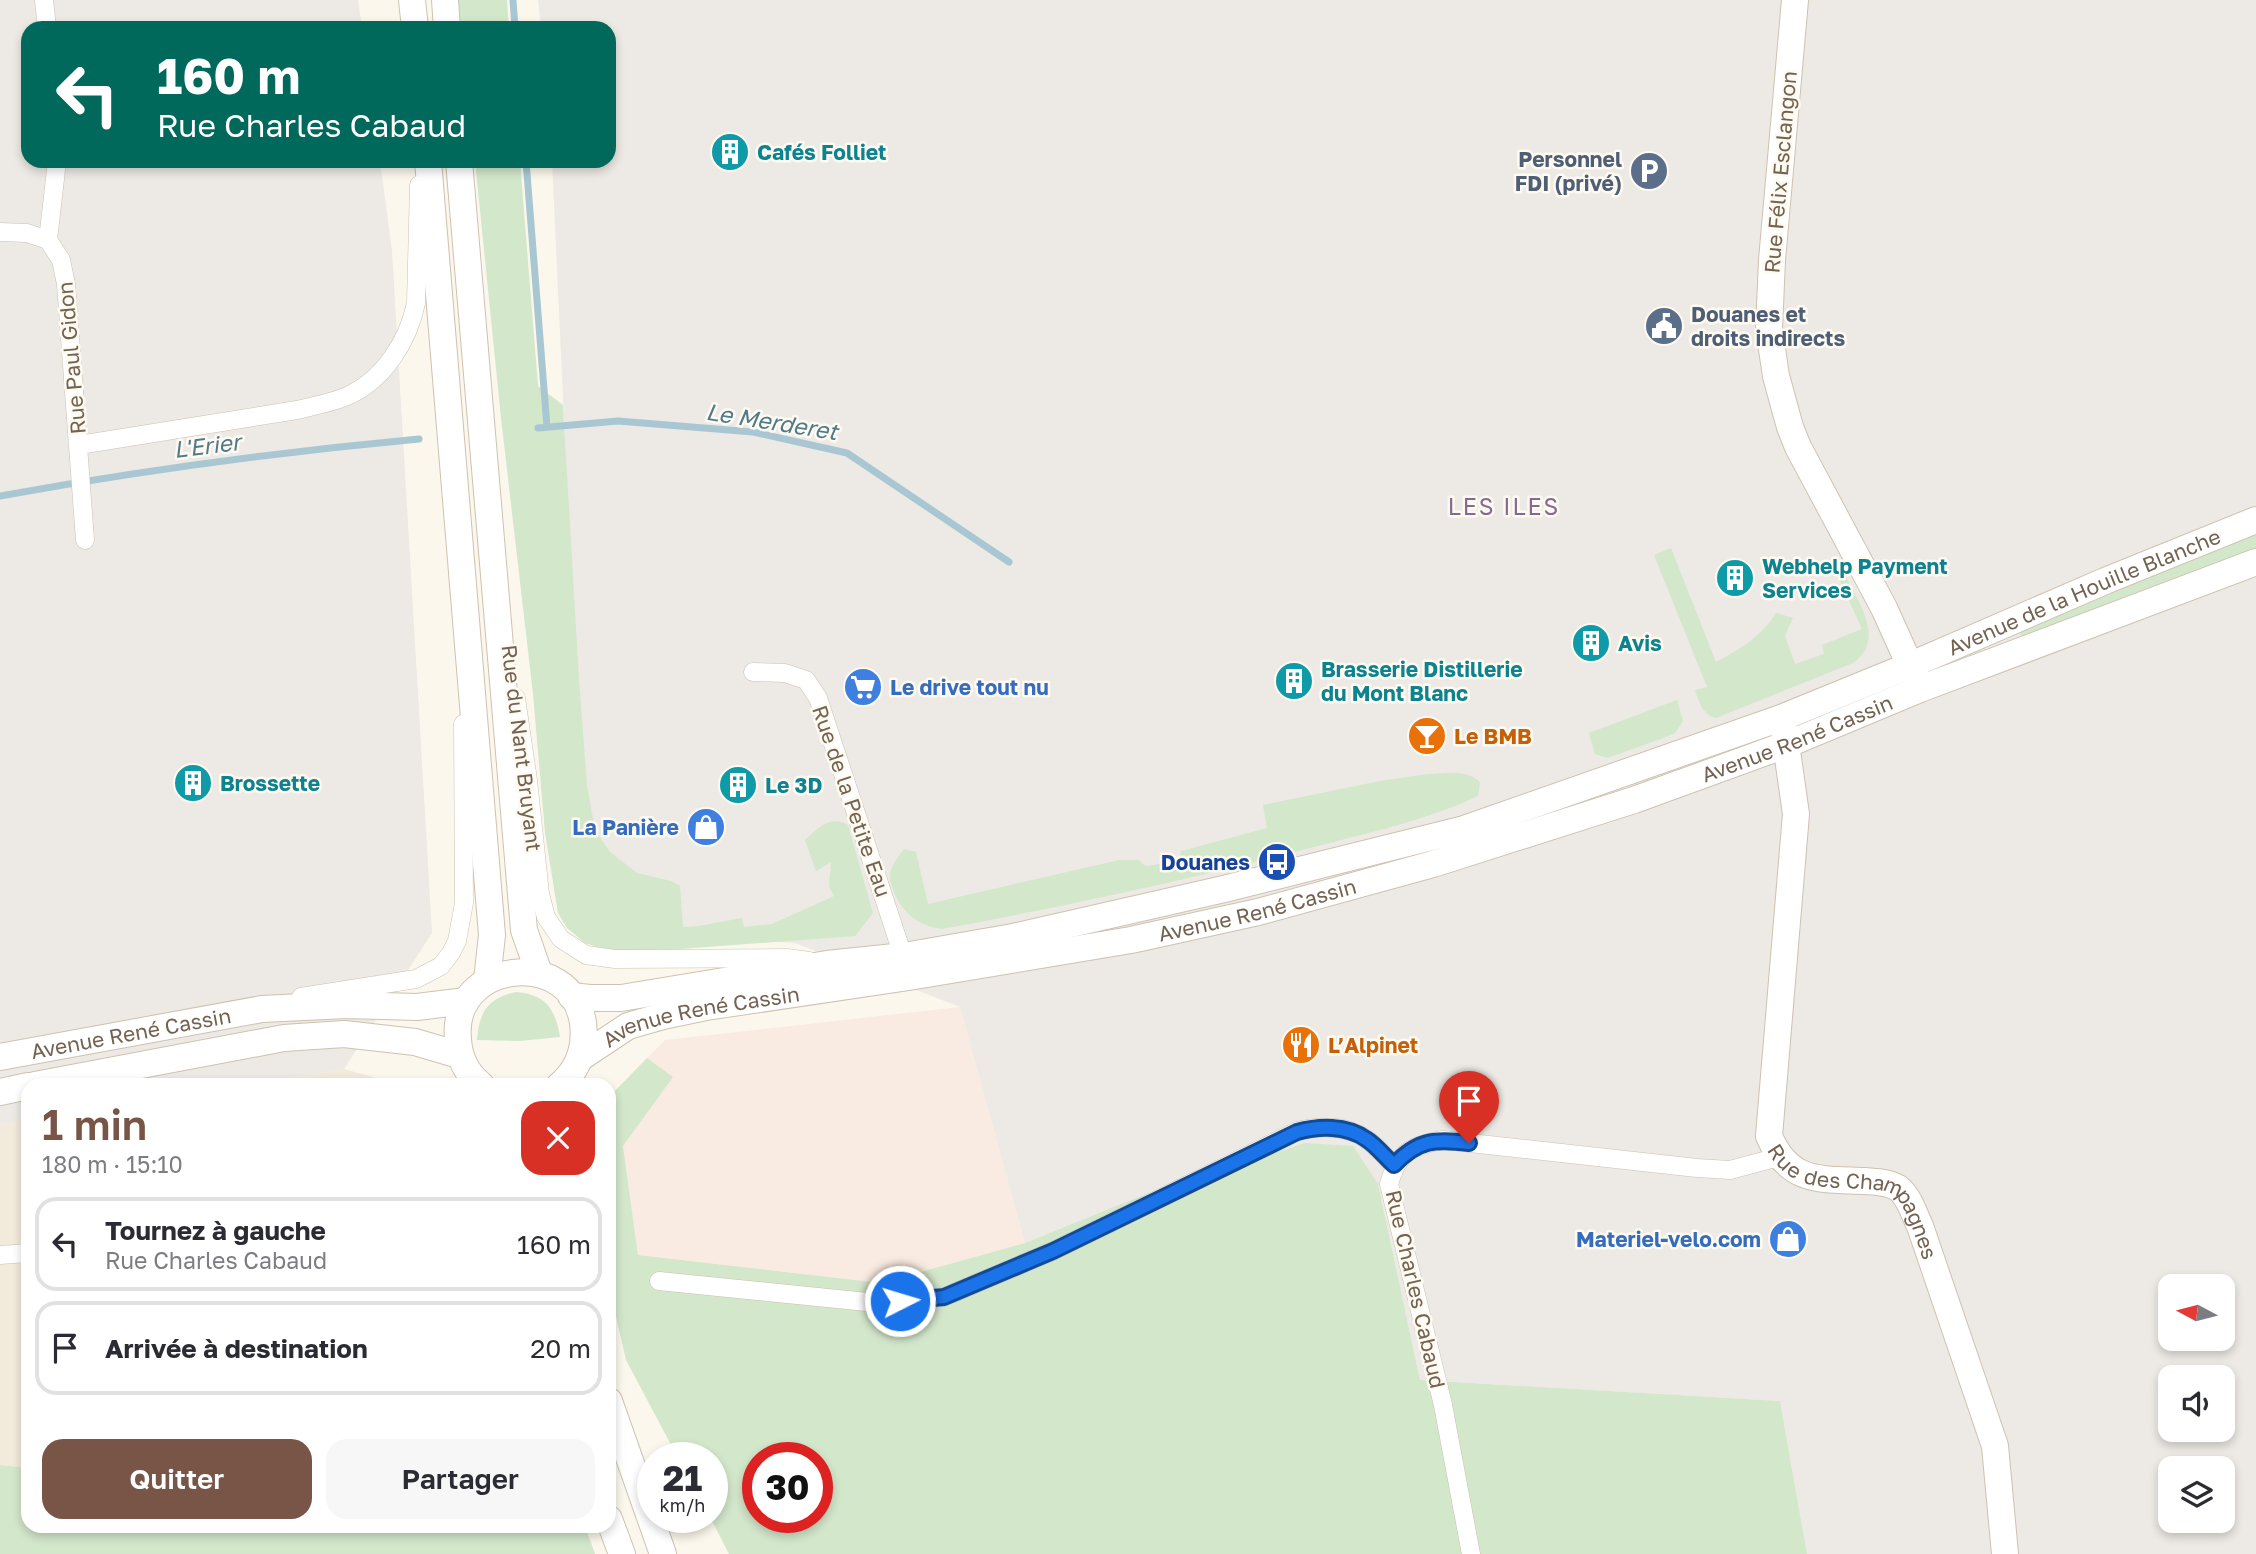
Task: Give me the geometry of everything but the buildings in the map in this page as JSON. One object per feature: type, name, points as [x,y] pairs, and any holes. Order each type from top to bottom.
[{"type":"main road","points":[[412,0],[414,21]]},
{"type":"main road","points":[[445,0],[446,21]]},
{"type":"main road","name":"Rue Félix Esclangon","points":[[1795,0],[1772,260],[1769,329],[1776,376],[1798,447],[1855,551],[1916,677]]},
{"type":"main road","name":"Rue du Nant Bruyant","points":[[429,168],[492,936],[488,980]]},
{"type":"main road","name":"Rue du Nant Bruyant","points":[[460,168],[524,930],[539,973]]},
{"type":"main road","name":"Avenue de la Houille Blanche","points":[[1916,677],[2105,581],[2256,520]]},
{"type":"main road","name":"Avenue de la Houille Blanche","points":[[1916,677],[2256,562]]},
{"type":"main road","name":"Avenue René Cassin","points":[[580,1058],[628,1026],[663,1016],[761,998],[906,966],[1013,937],[1224,890],[1464,829],[1781,718],[1916,677]]},
{"type":"main road","name":"Avenue René Cassin","points":[[571,996],[621,998],[827,964],[906,966],[1131,940],[1258,912],[1433,864],[1634,800],[1788,744],[1916,677]]},
{"type":"main road","name":"Rue des Champagnes","points":[[1781,718],[1788,744],[1796,814],[1769,1136],[1779,1157],[1807,1176],[1825,1180],[1883,1182],[1897,1188],[1906,1198],[1920,1226],[1995,1446],[2005,1554]]},
{"type":"main road","points":[[472,1078],[459,1055],[456,1027],[466,1000],[488,980],[512,971],[539,973],[556,982],[571,996],[582,1015],[584,1037],[580,1058],[568,1078]]},
{"type":"main road","name":"Avenue René Cassin","points":[[0,1057],[262,1009],[346,1005],[417,1007],[466,1000]]},
{"type":"main road","name":"Avenue René Cassin","points":[[73,1078],[284,1038],[344,1034],[415,1042],[459,1055]]},
{"type":"main road","name":"Avenue René Cassin","points":[[0,1092],[21,1088]]},
{"type":"main road","points":[[616,1421],[663,1554]]},
{"type":"main road","points":[[614,1533],[622,1554]]},
{"type":"street","points":[[44,0],[46,21]]},
{"type":"street","points":[[0,232],[27,233],[48,240],[56,168]]},
{"type":"street","name":"Rue Paul Gidon","points":[[79,445],[328,403],[359,390],[373,379],[402,344],[413,317],[416,303],[420,168]]},
{"type":"street","name":"Rue Paul Gidon","points":[[48,240],[61,260],[66,284],[85,540]]},
{"type":"street","name":"Rue du Nant Bruyant","points":[[487,494],[528,780],[540,894],[546,916],[561,939],[586,955],[615,959]]},
{"type":"street","name":"Rue du Nant Bruyant","points":[[451,953],[457,941],[464,903],[463,570]]},
{"type":"street","name":"Rue de la Petite Eau","points":[[753,672],[785,673],[806,680],[818,698],[906,966]]},
{"type":"street","name":"Avenue René Cassin","points":[[262,1009],[303,997],[416,979],[441,966],[451,953]]},
{"type":"street","name":"Avenue René Cassin","points":[[615,959],[787,958],[827,964]]},
{"type":"street","points":[[659,1281],[877,1303],[944,1297],[1053,1251],[1297,1132],[1315,1127],[1338,1128],[1366,1138],[1394,1165]]},
{"type":"street","name":"Rue Charles Cabaud","points":[[1471,1554],[1443,1405],[1389,1184],[1394,1165],[1410,1149],[1423,1143],[1443,1140],[1730,1170],[1779,1157]]},
{"type":"street","points":[[0,1255],[21,1254]]},
{"type":"shaded area","points":[[0,0],[358,0],[361,21],[21,21],[21,168],[381,168],[392,251],[432,933],[344,1069],[288,1078],[21,1078],[21,1121],[0,1125]]},
{"type":"shaded area","points":[[538,0],[2256,0],[2256,1554],[1807,1554],[1780,1401],[1420,1380],[1378,1184],[1143,1195],[1025,1243],[960,1007],[795,943],[654,934],[613,870],[587,815],[571,568],[552,168],[616,168],[616,21],[540,21]]},
{"type":"shaded area","points":[[960,1007],[1025,1243],[881,1283],[638,1255],[623,1146],[672,1077],[647,1058],[665,1040]]},
{"type":"shaded area","points":[[344,1069],[376,1078],[288,1078]]},
{"type":"shaded area","points":[[21,1121],[21,1467],[0,1465],[0,1125]]},
{"type":"green space","points":[[458,0],[507,0],[508,21],[460,21]]},
{"type":"green space","points":[[476,168],[521,168],[538,386],[563,405],[579,680],[587,785],[595,830],[610,852],[637,873],[671,881],[680,886],[683,927],[742,918],[744,927],[772,924],[834,896],[829,886],[831,862],[816,871],[805,840],[824,824],[841,822],[848,825],[873,913],[855,936],[667,950],[605,950],[585,943],[567,928],[558,913],[545,833],[533,694]]},
{"type":"green space","points":[[2256,527],[2256,557],[2024,642],[2017,626]]},
{"type":"green space","points":[[1671,548],[1716,662],[1757,636],[1776,613],[1793,618],[1785,636],[1795,664],[1824,654],[1822,645],[1862,629],[1836,572],[1844,573],[1866,619],[1869,632],[1863,654],[1853,663],[1716,718],[1708,714],[1695,690],[1707,687],[1654,555]]},
{"type":"green space","points":[[1677,700],[1683,721],[1675,733],[1607,758],[1595,754],[1589,733]]},
{"type":"green space","points":[[1428,774],[1469,775],[1480,782],[1478,796],[1437,813],[1374,832],[1218,871],[1035,911],[942,929],[925,925],[906,911],[896,897],[890,881],[891,869],[904,849],[916,852],[928,904],[1119,860],[1138,860],[1146,866],[1179,861],[1181,851],[1267,828],[1263,805]]},
{"type":"green space","points":[[516,992],[535,996],[547,1005],[555,1018],[560,1037],[520,1041],[477,1040],[480,1022],[487,1008],[498,998]]},
{"type":"green space","points":[[647,1058],[673,1077],[623,1146],[638,1255],[881,1283],[1025,1243],[1143,1195],[1305,1143],[1353,1146],[1378,1184],[1420,1380],[1780,1401],[1807,1554],[729,1554],[718,1533],[728,1533],[728,1442],[670,1442],[626,1360],[616,1316],[616,1090]]},
{"type":"green space","points":[[0,1465],[21,1467],[21,1533],[588,1533],[595,1554],[0,1554]]},
{"type":"waterway","points":[[513,0],[514,21]]},
{"type":"waterway","points":[[527,168],[547,427]]},
{"type":"waterway","name":"Le Merderet","points":[[538,428],[618,421],[753,432],[847,453],[1009,562]]},
{"type":"waterway","name":"L'Erier","points":[[0,496],[209,463],[419,439]]},
{"type":"place","name":"Cafés Folliet","points":[[730,152]]},
{"type":"place","name":"Personnel FDI (privé)","points":[[1649,171]]},
{"type":"place","name":"Douanes et droits indirects","points":[[1664,326]]},
{"type":"place","name":"Webhelp Payment Services","points":[[1735,578]]},
{"type":"place","name":"Avis","points":[[1591,643]]},
{"type":"place","name":"Brasserie Distillerie du Mont Blanc","points":[[1294,681]]},
{"type":"place","name":"Le drive tout nu","points":[[863,687]]},
{"type":"place","name":"Le BMB","points":[[1427,736]]},
{"type":"place","name":"Brossette","points":[[193,783]]},
{"type":"place","name":"Le 3D","points":[[738,785]]},
{"type":"place","name":"La Panière","points":[[706,827]]},
{"type":"place","name":"Douanes","points":[[1277,862]]},
{"type":"place","name":"L’Alpinet","points":[[1301,1045]]},
{"type":"place","name":"Materiel-velo.com","points":[[1788,1239]]},
{"type":"district","name":"LES ILES","points":[[1504,506]]},
{"type":"route","points":[[900,1301],[944,1297],[1053,1251],[1297,1132],[1315,1127],[1338,1128],[1366,1138],[1394,1165],[1410,1149],[1423,1143],[1443,1140],[1469,1143]]}]
